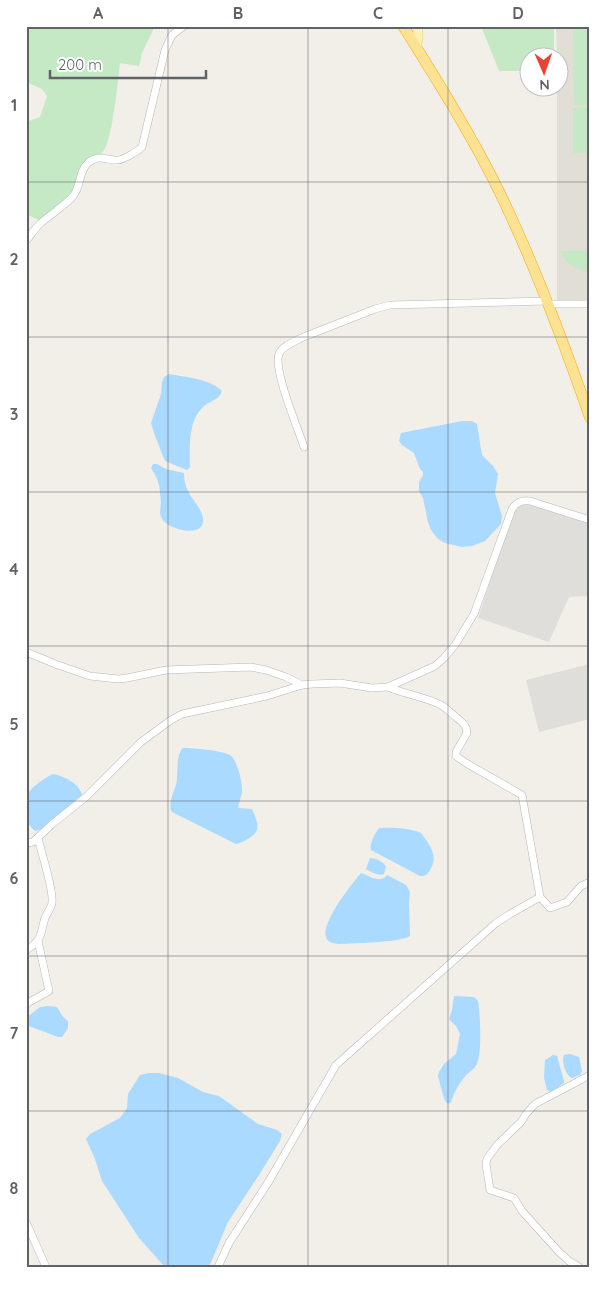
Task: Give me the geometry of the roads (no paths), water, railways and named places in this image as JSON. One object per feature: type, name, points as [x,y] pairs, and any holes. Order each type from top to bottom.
[{"type":"highway","points":[[404,26],[482,157],[509,213],[548,303],[590,418]]},
{"type":"main road","points":[[411,26],[411,38]]},
{"type":"main road","points":[[417,48],[418,26]]},
{"type":"street","points":[[26,241],[39,225],[73,196],[82,171],[88,163],[101,157],[119,160],[142,147],[165,50],[172,35],[184,26]]},
{"type":"street","points":[[304,447],[279,373],[279,355],[283,348],[300,338],[374,309],[390,306],[590,304]]},
{"type":"street","points":[[26,843],[38,838],[92,792],[141,742],[171,720],[189,712],[267,696],[302,685],[331,682],[372,688],[388,687],[436,666],[459,640],[474,614],[512,509],[516,504],[524,500],[530,501],[590,520]]},
{"type":"street","points":[[26,652],[90,676],[127,678],[166,670],[251,667],[279,674],[302,685]]},
{"type":"street","points":[[388,687],[435,703],[462,722],[468,730],[456,752],[456,756],[522,795],[540,897],[550,908],[567,902],[581,886],[590,882]]},
{"type":"street","points":[[26,950],[38,941],[52,900],[38,838]]},
{"type":"street","points":[[218,1267],[229,1243],[269,1181],[336,1065],[496,923],[540,897]]},
{"type":"street","points":[[26,1004],[49,991],[38,941]]},
{"type":"street","points":[[579,1267],[559,1252],[527,1217],[514,1198],[490,1190],[486,1164],[493,1150],[521,1122],[532,1107],[566,1086],[590,1075]]},
{"type":"street","points":[[26,1222],[46,1267]]},
{"type":"water","points":[[169,374],[205,381],[222,391],[217,398],[204,406],[195,419],[190,443],[190,467],[187,470],[165,461],[151,423],[161,394],[162,382],[164,377]]},
{"type":"water","points":[[462,421],[472,421],[477,424],[482,455],[498,474],[495,493],[502,516],[501,524],[485,541],[472,546],[462,547],[445,543],[438,539],[431,530],[423,498],[419,491],[419,482],[423,472],[414,453],[399,441],[401,433]]},
{"type":"water","points":[[153,464],[184,473],[187,489],[199,507],[203,519],[202,525],[198,529],[192,531],[177,529],[164,522],[160,511],[161,502],[157,478],[151,468]]},
{"type":"water","points":[[183,748],[225,753],[233,757],[239,772],[242,788],[238,808],[252,809],[257,822],[257,830],[251,837],[236,844],[171,811],[170,807],[176,783],[178,758]]},
{"type":"water","points":[[53,774],[71,781],[78,787],[82,795],[42,829],[35,831],[27,819],[27,796],[35,786]]},
{"type":"water","points":[[379,828],[405,829],[422,834],[433,855],[432,866],[427,874],[420,876],[371,850],[374,836]]},
{"type":"water","points":[[370,858],[380,861],[385,865],[384,874],[377,874],[366,869]]},
{"type":"water","points":[[361,873],[378,879],[384,878],[387,875],[406,885],[410,892],[410,936],[396,940],[365,943],[338,944],[328,940],[326,930],[328,922],[345,894]]},
{"type":"water","points":[[454,996],[474,997],[478,1001],[480,1045],[478,1062],[461,1081],[451,1102],[448,1104],[444,1098],[438,1076],[444,1064],[456,1054],[460,1034],[456,1026],[449,1019]]},
{"type":"water","points":[[40,1007],[57,1007],[68,1021],[68,1028],[62,1037],[26,1025],[26,1018]]},
{"type":"water","points":[[570,1054],[579,1057],[582,1071],[580,1075],[572,1078],[566,1072],[563,1061],[564,1055]]},
{"type":"water","points":[[553,1055],[557,1056],[564,1083],[551,1092],[547,1090],[544,1078],[545,1060]]},
{"type":"water","points":[[159,1073],[178,1078],[203,1092],[219,1096],[258,1124],[277,1130],[282,1134],[280,1141],[228,1222],[209,1267],[165,1267],[139,1238],[102,1181],[86,1139],[90,1134],[120,1118],[127,1108],[128,1094],[140,1075]]}]
